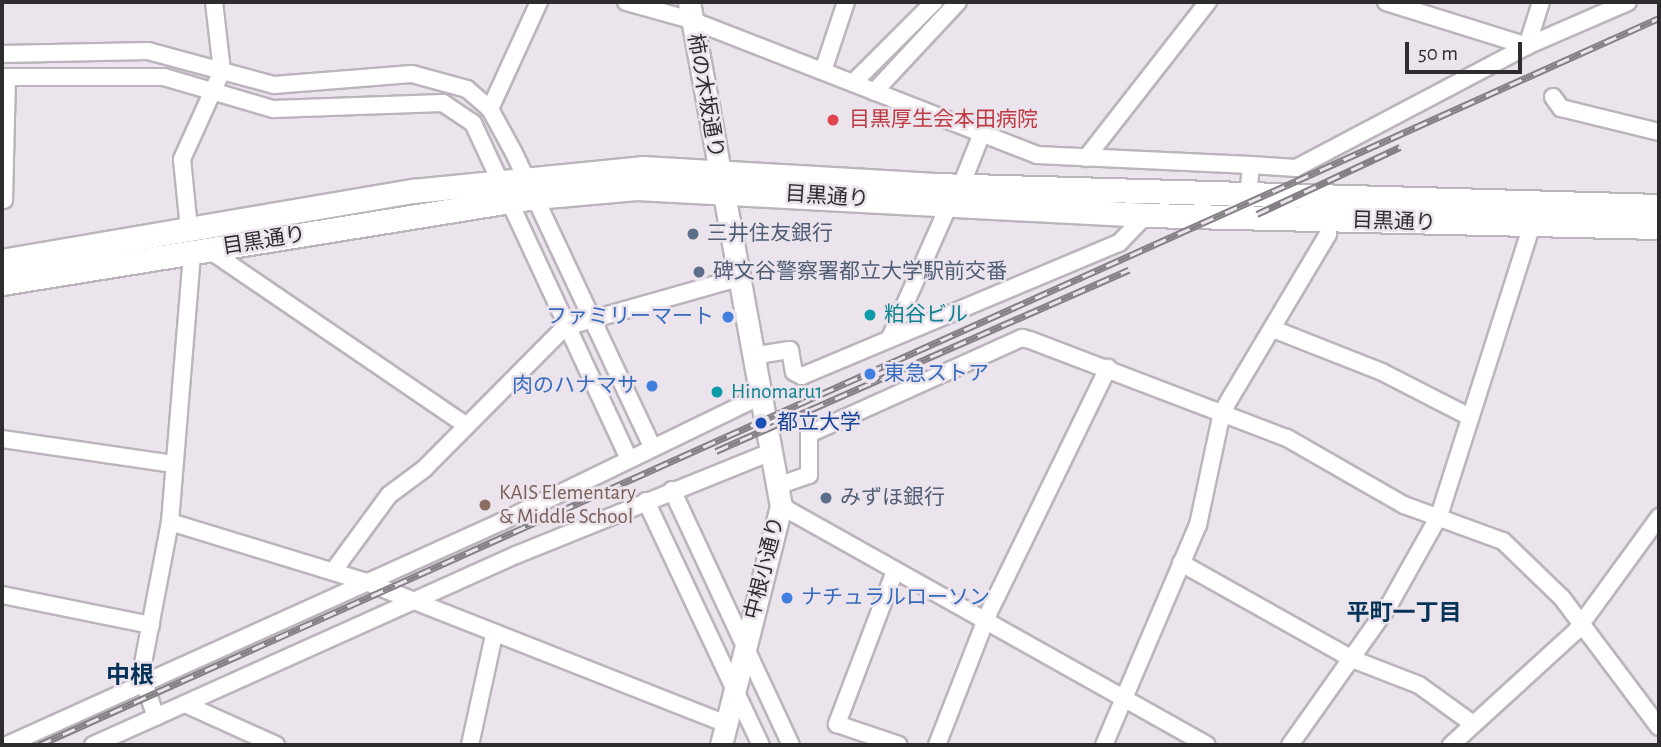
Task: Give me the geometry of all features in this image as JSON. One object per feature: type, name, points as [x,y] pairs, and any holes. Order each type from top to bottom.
[{"type":"main road","name":"目黒通り","points":[[2,283],[200,252],[505,191],[642,168],[720,181],[955,195],[1146,215],[1531,228],[1659,227]]},
{"type":"main road","name":"目黒通り","points":[[955,195],[1065,190],[1659,206]]},
{"type":"main road","name":"目黒通り","points":[[2,261],[189,229],[505,191]]},
{"type":"street","points":[[189,229],[182,159],[215,92],[222,71],[214,2]]},
{"type":"street","points":[[490,109],[540,2]]},
{"type":"street","points":[[626,2],[690,11],[823,71],[1038,155],[1296,168],[1527,46],[1628,2]]},
{"type":"street","points":[[823,71],[846,2]]},
{"type":"street","points":[[853,83],[934,2]]},
{"type":"street","points":[[874,92],[958,2]]},
{"type":"street","points":[[1086,158],[1208,2]]},
{"type":"street","points":[[1386,2],[1527,46]]},
{"type":"street","points":[[1527,46],[1541,2]]},
{"type":"street","name":"柿の木坂通り","points":[[690,11],[720,181]]},
{"type":"street","points":[[2,54],[148,51],[274,85],[412,74],[467,89],[490,109],[530,187],[588,317],[640,454]]},
{"type":"street","points":[[4,200],[4,78],[164,77],[273,109],[443,103],[473,123],[565,327],[640,454]]},
{"type":"street","points":[[1553,97],[1562,108],[1659,132]]},
{"type":"street","points":[[890,338],[982,133]]},
{"type":"street","points":[[1065,190],[1068,157]]},
{"type":"street","points":[[1248,195],[1251,166]]},
{"type":"street","name":"中根小通り","points":[[720,181],[779,496],[735,685]]},
{"type":"street","points":[[754,363],[764,354],[790,350],[794,372],[802,376],[1120,242],[1146,215]]},
{"type":"street","points":[[1104,745],[1198,525],[1222,412],[1328,234],[1328,220]]},
{"type":"street","points":[[1290,745],[1352,659],[1439,516],[1531,228]]},
{"type":"street","points":[[156,717],[142,685],[170,522],[174,464],[200,252],[466,425]]},
{"type":"street","points":[[334,570],[389,495],[466,425],[565,327],[588,317],[738,278]]},
{"type":"street","points":[[1273,330],[1382,372],[1470,417]]},
{"type":"street","points":[[1207,745],[895,571],[779,496],[809,475],[809,434],[1022,338],[1108,368],[1287,438],[1404,505],[1503,541],[1582,624],[1659,727]]},
{"type":"street","points":[[937,745],[986,621],[1108,368]]},
{"type":"street","points":[[7,745],[366,582],[760,396]]},
{"type":"street","points":[[2,439],[174,464]]},
{"type":"street","points":[[93,745],[407,603],[660,495],[771,452]]},
{"type":"street","points":[[660,495],[791,745]]},
{"type":"street","points":[[660,495],[761,745]]},
{"type":"street","points":[[1451,745],[1582,624],[1659,517]]},
{"type":"street","points":[[170,522],[257,553],[334,570],[366,582],[407,603],[727,724]]},
{"type":"street","points":[[1181,564],[1352,659],[1419,685],[1473,724]]},
{"type":"street","points":[[895,571],[837,724],[899,745]]},
{"type":"street","points":[[2,595],[151,625]]},
{"type":"street","points":[[470,745],[494,635]]},
{"type":"street","points":[[722,745],[735,685]]},
{"type":"street","points":[[185,704],[276,745]]},
{"type":"street","points":[[134,727],[134,745]]},
{"type":"green space","points":[[938,2],[952,2],[868,82],[865,79]]},
{"type":"railway","points":[[39,745],[1659,18]]},
{"type":"railway","points":[[1257,214],[1400,147]]},
{"type":"railway","points":[[716,451],[1129,270]]},
{"type":"place","name":"目黒厚生会本田病院","points":[[833,120]]},
{"type":"place","name":"三井住友銀行","points":[[693,234]]},
{"type":"place","name":"碑文谷警察署都立大学駅前交番","points":[[699,272]]},
{"type":"place","name":"粕谷ビル","points":[[870,315]]},
{"type":"place","name":"ファミリーマート","points":[[728,317]]},
{"type":"place","name":"東急ストア","points":[[870,374]]},
{"type":"place","name":"肉のハナマサ","points":[[652,386]]},
{"type":"place","name":"Hinomaru1","points":[[717,392]]},
{"type":"place","name":"都立大学","points":[[761,423]]},
{"type":"place","name":"みずほ銀行","points":[[826,498]]},
{"type":"place","name":"KAIS Elementary & Middle School","points":[[485,505]]},
{"type":"place","name":"ナチュラルローソン","points":[[787,598]]},
{"type":"district","name":"平町一丁目","points":[[1404,614]]},
{"type":"district","name":"中根","points":[[130,677]]}]
